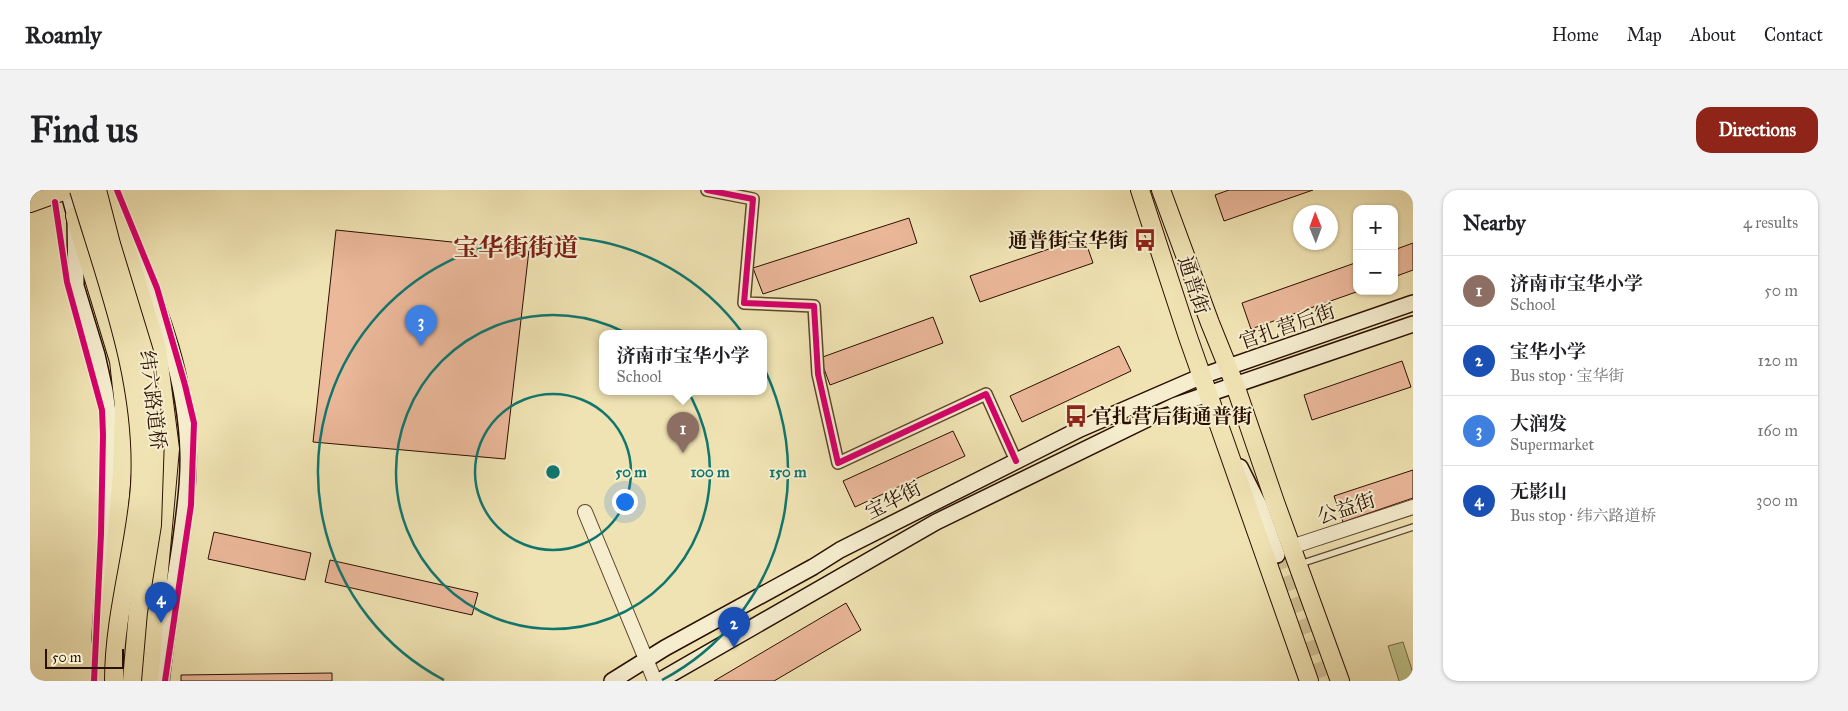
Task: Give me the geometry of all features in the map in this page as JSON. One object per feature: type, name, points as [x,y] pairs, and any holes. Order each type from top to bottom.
[{"type":"main road","points":[[30,192],[34,190]]},
{"type":"main road","name":"通普街","points":[[1140,190],[1208,394],[1309,681]]},
{"type":"main road","name":"通普街","points":[[1161,190],[1235,385],[1284,551],[1298,565],[1340,681]]},
{"type":"main road","points":[[30,203],[71,192],[75,216],[119,361],[124,406],[122,472],[105,681]]},
{"type":"main road","name":"纬六路道桥","points":[[71,192],[124,342],[137,405],[140,485],[120,620],[114,681]]},
{"type":"main road","points":[[103,192],[157,348],[170,449],[149,681]]},
{"type":"main road","points":[[103,192],[147,280],[168,339],[184,403],[188,452],[184,512],[161,681]]},
{"type":"main road","name":"纬六路道桥","points":[[103,192],[111,244],[144,352],[155,438],[152,525],[138,612],[132,681]]},
{"type":"main road","points":[[75,216],[76,286],[97,355],[105,390],[110,426],[109,513],[98,681]]},
{"type":"main road","name":"官扎营后街","points":[[1202,376],[1413,303]]},
{"type":"main road","name":"官扎营后街","points":[[1235,385],[1413,324]]},
{"type":"main road","name":"宝华街","points":[[612,681],[840,550],[1080,428],[1202,376]]},
{"type":"main road","name":"宝华街","points":[[659,681],[936,522],[1176,405],[1235,385]]},
{"type":"main road","points":[[1218,423],[1284,551]]},
{"type":"street","points":[[707,190],[752,199],[744,303],[814,306],[818,374],[838,463],[986,394],[1016,460]]},
{"type":"street","name":"公益街","points":[[1284,551],[1413,507]]},
{"type":"street","points":[[585,512],[655,681]]},
{"type":"lane","points":[[49,205],[71,192],[103,192]]},
{"type":"lane","points":[[1298,565],[1413,526]]},
{"type":"green space","points":[[1403,642],[1413,673],[1413,681],[1399,681],[1388,646]]},
{"type":"building","points":[[1229,190],[1313,190],[1224,221],[1215,195]]},
{"type":"building","points":[[909,218],[917,243],[763,294],[753,268]]},
{"type":"building","points":[[336,230],[529,250],[505,459],[313,442]]},
{"type":"building","points":[[1084,237],[1093,263],[980,302],[970,276]]},
{"type":"building","points":[[1413,243],[1413,270],[1398,276],[1398,250]]},
{"type":"building","points":[[1353,264],[1353,293],[1251,329],[1242,303]]},
{"type":"building","points":[[933,317],[943,343],[830,385],[820,358]]},
{"type":"building","points":[[1119,346],[1131,371],[1022,422],[1010,396]]},
{"type":"building","points":[[1402,361],[1411,387],[1312,420],[1304,395]]},
{"type":"building","points":[[953,431],[965,456],[855,507],[843,481]]},
{"type":"building","points":[[1413,470],[1413,498],[1343,522],[1334,496]]},
{"type":"building","points":[[214,532],[311,553],[305,580],[208,559]]},
{"type":"building","points":[[330,560],[478,593],[472,615],[325,582]]},
{"type":"building","points":[[846,603],[861,630],[774,681],[714,681]]},
{"type":"building","points":[[332,673],[332,681],[181,681],[181,675]]},
{"type":"tunnel","points":[[1277,555],[1321,681]]},
{"type":"cycle path","points":[[117,190],[157,288],[194,423],[191,505],[165,681]]},
{"type":"cycle path","points":[[707,190],[753,199],[744,303],[814,306],[818,374],[838,463],[986,394],[1016,461]]},
{"type":"cycle path","points":[[55,202],[67,282],[102,410],[101,534],[94,681]]},
{"type":"place","name":"通普街宝华街","points":[[1145,240]]},
{"type":"place","name":"大润发","points":[[421,346]]},
{"type":"place","name":"官扎营后街通普街","points":[[1076,416]]},
{"type":"place","name":"济南市宝华小学","points":[[683,453]]},
{"type":"place","name":"无影山","points":[[161,623]]},
{"type":"place","name":"宝华小学","points":[[734,648]]},
{"type":"district","name":"宝华街街道","points":[[516,247]]}]
